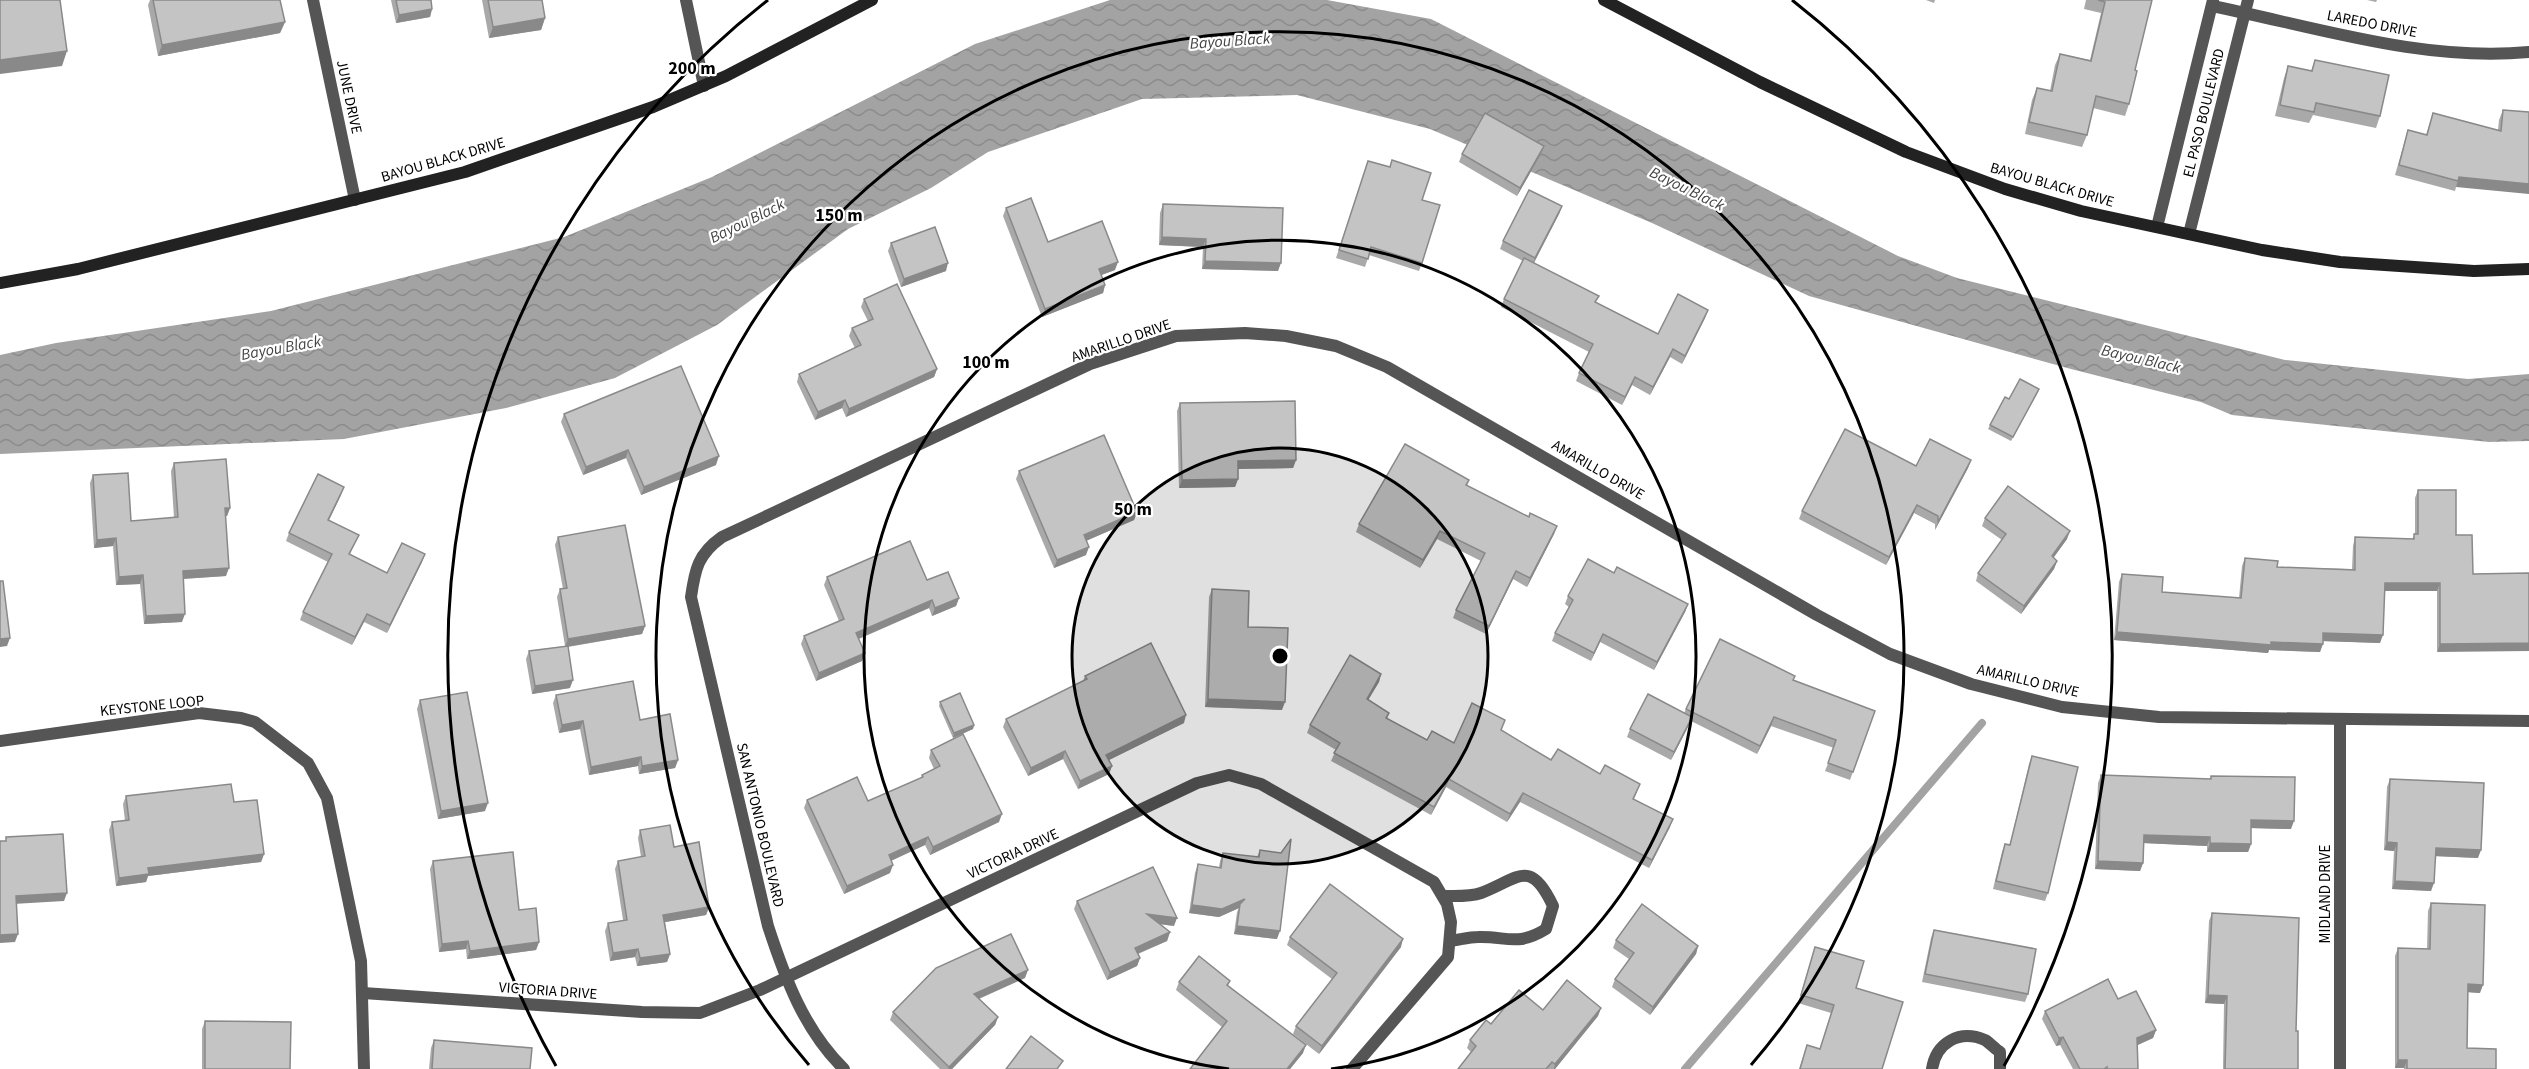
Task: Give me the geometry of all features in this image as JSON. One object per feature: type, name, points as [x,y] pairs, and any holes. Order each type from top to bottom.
[{"type":"main road","name":"BAYOU BLACK DRIVE","points":[[0,283],[78,269],[465,172],[653,107],[704,86],[872,0]]},
{"type":"main road","name":"BAYOU BLACK DRIVE","points":[[1604,0],[1760,82],[1906,152],[2005,189],[2081,211],[2262,250],[2340,262],[2474,271],[2529,269]]},
{"type":"street","name":"JUNE DRIVE","points":[[313,0],[355,200]]},
{"type":"street","points":[[686,0],[704,86]]},
{"type":"street","name":"EL PASO BOULEVARD","points":[[2189,234],[2248,0]]},
{"type":"street","name":"EL PASO BOULEVARD","points":[[2157,227],[2213,3]]},
{"type":"street","name":"LAREDO DRIVE","points":[[2213,3],[2245,13],[2427,51],[2490,55],[2529,52]]},
{"type":"street","name":"AMARILLO DRIVE","points":[[694,570],[707,548],[722,537],[1090,364],[1176,336],[1245,333],[1286,336],[1336,346],[1387,367],[1817,615],[1890,654],[1971,684],[2062,706],[2159,717],[2529,721]]},
{"type":"street","name":"SAN ANTONIO BOULEVARD","points":[[694,570],[691,597],[768,926],[785,978],[809,1026],[844,1069]]},
{"type":"street","name":"KEYSTONE LOOP","points":[[0,741],[200,713],[255,722],[308,763],[327,798],[361,961],[364,1069]]},
{"type":"street","name":"MIDLAND DRIVE","points":[[2340,719],[2340,1069]]},
{"type":"street","name":"VICTORIA DRIVE","points":[[363,993],[642,1012],[700,1013],[785,978],[1197,783],[1229,775],[1261,784],[1434,882],[1443,896],[1452,922],[1448,957],[1352,1069]]},
{"type":"street","points":[[1443,896],[1479,894],[1507,879],[1523,876],[1535,879],[1544,886],[1553,906],[1546,929],[1532,938],[1514,940],[1479,937],[1450,941]]},
{"type":"street","points":[[1932,1069],[1938,1050],[1949,1039],[1966,1036],[1985,1041],[2000,1052],[2000,1069]]},
{"type":"water","name":"Bayou Black","points":[[1110,0],[1327,0],[1431,19],[1898,256],[1957,278],[2285,360],[2468,379],[2529,374],[2529,441],[2489,442],[2232,415],[2201,402],[2071,369],[1809,296],[1652,223],[1430,129],[1297,95],[1142,99],[988,152],[931,188],[848,229],[717,325],[615,378],[506,408],[344,439],[0,454],[0,355],[56,343],[271,311],[564,237],[712,177],[975,44]]},
{"type":"building","points":[[0,0],[60,0],[67,51],[0,60]]},
{"type":"building","points":[[153,0],[280,0],[285,22],[162,45]]},
{"type":"building","points":[[396,0],[431,0],[432,9],[399,15]]},
{"type":"building","points":[[488,0],[542,0],[545,18],[493,27]]},
{"type":"building","points":[[2098,0],[2152,0],[2129,104],[2096,96],[2087,135],[2029,122],[2037,88],[2052,91],[2060,54],[2091,61],[2105,2]]},
{"type":"building","points":[[2315,60],[2389,75],[2380,116],[2316,103],[2314,112],[2280,105],[2288,66],[2312,71]]},
{"type":"building","points":[[2503,110],[2529,112],[2529,184],[2459,177],[2458,181],[2399,165],[2408,130],[2427,135],[2433,113],[2501,131]]},
{"type":"building","points":[[1485,113],[1544,146],[1520,188],[1462,154]]},
{"type":"building","points":[[1392,160],[1431,173],[1422,200],[1440,205],[1422,263],[1371,247],[1368,259],[1339,250],[1368,161],[1390,167]]},
{"type":"building","points":[[1529,190],[1562,206],[1535,258],[1503,241]]},
{"type":"building","points":[[1031,198],[1048,242],[1102,221],[1118,262],[1099,269],[1105,285],[1045,309],[1006,208]]},
{"type":"building","points":[[1163,204],[1283,208],[1281,263],[1205,261],[1206,239],[1162,237]]},
{"type":"building","points":[[935,227],[948,263],[904,279],[891,243]]},
{"type":"building","points":[[1524,258],[1599,296],[1595,302],[1658,334],[1678,294],[1708,310],[1685,356],[1673,349],[1653,387],[1635,377],[1625,397],[1579,373],[1593,344],[1504,299]]},
{"type":"building","points":[[897,284],[937,369],[849,409],[845,400],[818,412],[799,374],[861,345],[852,328],[873,319],[864,299]]},
{"type":"building","points":[[681,366],[719,456],[644,487],[628,450],[586,467],[564,414]]},
{"type":"building","points":[[2020,379],[2039,389],[2013,437],[1990,425],[2005,397],[2009,399]]},
{"type":"building","points":[[1295,401],[1296,460],[1238,461],[1238,479],[1182,480],[1180,403]]},
{"type":"building","points":[[1845,429],[1916,466],[1930,439],[1971,460],[1938,522],[1938,516],[1917,505],[1889,557],[1802,511]]},
{"type":"building","points":[[1104,435],[1137,512],[1084,535],[1089,547],[1057,560],[1019,471]]},
{"type":"building","points":[[1405,444],[1469,480],[1466,485],[1529,517],[1530,513],[1557,526],[1530,578],[1516,571],[1489,626],[1456,610],[1485,553],[1440,531],[1423,560],[1359,524]]},
{"type":"building","points":[[226,459],[230,508],[225,508],[229,568],[183,571],[185,614],[146,616],[143,575],[119,577],[116,538],[97,540],[93,475],[128,473],[131,521],[178,517],[174,463]]},
{"type":"building","points":[[318,474],[344,487],[328,520],[359,535],[349,554],[387,573],[402,543],[425,554],[390,625],[367,614],[355,637],[303,612],[332,554],[289,533]]},
{"type":"building","points":[[2008,486],[2070,531],[2052,556],[2057,561],[2024,606],[1978,573],[2006,534],[1985,518]]},
{"type":"building","points":[[2418,490],[2456,490],[2456,535],[2472,535],[2473,574],[2529,573],[2529,643],[2440,644],[2440,583],[2385,583],[2383,635],[2323,633],[2323,644],[2271,642],[2271,645],[2117,632],[2122,574],[2163,577],[2162,592],[2241,598],[2245,558],[2278,561],[2277,567],[2355,570],[2355,537],[2414,539],[2414,534],[2418,534]]},
{"type":"building","points":[[625,525],[645,626],[568,639],[560,589],[567,588],[558,537]]},
{"type":"building","points":[[910,541],[927,580],[948,572],[959,598],[935,608],[932,600],[856,633],[865,653],[819,673],[804,636],[844,619],[827,577]]},
{"type":"building","points":[[1588,559],[1614,573],[1617,567],[1688,604],[1657,662],[1603,634],[1594,653],[1555,633],[1573,600],[1568,596]]},
{"type":"building","points":[[0,581],[3,581],[10,638],[0,639]]},
{"type":"building","points":[[1212,589],[1249,591],[1248,627],[1288,628],[1285,702],[1208,699]]},
{"type":"building","points":[[1720,639],[1795,676],[1793,680],[1875,711],[1853,772],[1828,763],[1836,740],[1774,717],[1760,746],[1686,709]]},
{"type":"building","points":[[1151,643],[1186,715],[1106,755],[1112,766],[1080,781],[1065,751],[1031,768],[1006,719],[1087,679],[1085,676]]},
{"type":"building","points":[[568,646],[573,680],[535,686],[529,651]]},
{"type":"building","points":[[1350,655],[1381,674],[1367,699],[1389,713],[1386,718],[1427,740],[1432,731],[1454,743],[1472,703],[1505,720],[1501,730],[1551,760],[1558,749],[1600,774],[1605,765],[1640,784],[1633,799],[1673,819],[1652,860],[1523,793],[1510,814],[1449,779],[1434,807],[1334,753],[1340,743],[1310,725]]},
{"type":"building","points":[[633,681],[640,720],[670,714],[678,760],[642,766],[641,757],[591,767],[583,721],[562,725],[556,695]]},
{"type":"building","points":[[467,692],[488,803],[441,811],[420,700]]},
{"type":"building","points":[[960,693],[974,725],[954,733],[940,702]]},
{"type":"building","points":[[1648,694],[1692,717],[1674,752],[1630,729]]},
{"type":"building","points":[[963,734],[1002,814],[933,847],[928,837],[889,855],[893,865],[847,886],[807,800],[857,777],[868,801],[923,777],[922,775],[940,766],[931,750]]},
{"type":"building","points":[[2032,756],[2078,767],[2048,893],[1996,881],[2005,844],[2010,845]]},
{"type":"building","points":[[2101,775],[2211,779],[2211,776],[2295,777],[2294,821],[2251,820],[2251,844],[2210,843],[2210,837],[2144,835],[2143,863],[2098,861]]},
{"type":"building","points":[[2390,779],[2484,783],[2481,850],[2436,848],[2434,883],[2395,881],[2397,843],[2387,842]]},
{"type":"building","points":[[231,784],[234,802],[257,800],[264,854],[148,868],[149,874],[119,878],[112,822],[129,820],[126,796]]},
{"type":"building","points":[[670,825],[674,847],[699,842],[709,907],[663,915],[670,954],[640,958],[638,949],[613,953],[608,923],[627,920],[618,861],[645,856],[640,830]]},
{"type":"building","points":[[63,834],[67,893],[16,896],[18,934],[0,935],[0,841],[6,841],[6,837]]},
{"type":"building","points":[[1291,839],[1280,931],[1237,926],[1240,904],[1245,899],[1222,909],[1192,905],[1198,864],[1221,868],[1223,853],[1259,857],[1260,850],[1281,853]]},
{"type":"building","points":[[513,852],[519,910],[536,908],[539,942],[470,951],[468,941],[442,944],[433,861]]},
{"type":"building","points":[[1153,867],[1177,918],[1147,914],[1170,932],[1135,948],[1140,958],[1110,972],[1077,901]]},
{"type":"building","points":[[1330,884],[1403,939],[1322,1046],[1296,1026],[1337,973],[1290,937]]},
{"type":"building","points":[[2431,903],[2485,905],[2483,985],[2468,984],[2467,1048],[2496,1049],[2496,1069],[2407,1069],[2407,1060],[2398,1060],[2398,948],[2430,949]]},
{"type":"building","points":[[1642,904],[1698,946],[1653,1007],[1615,979],[1634,953],[1616,940]]},
{"type":"building","points":[[2212,913],[2299,918],[2296,1031],[2298,1031],[2298,1069],[2225,1069],[2227,996],[2208,995]]},
{"type":"building","points":[[1934,930],[2036,949],[2028,994],[1925,974]]},
{"type":"building","points":[[1011,934],[1028,970],[974,994],[998,1017],[949,1067],[893,1012],[936,968]]},
{"type":"building","points":[[1815,947],[1864,961],[1856,988],[1903,1002],[1882,1069],[1800,1069],[1807,1045],[1820,1049],[1834,1005],[1801,995]]},
{"type":"building","points":[[1199,956],[1230,981],[1227,985],[1306,1045],[1287,1069],[1190,1069],[1227,1021],[1179,982]]},
{"type":"building","points":[[2108,979],[2118,999],[2136,991],[2156,1030],[2137,1038],[2138,1069],[2107,1069],[2107,1067],[2080,1069],[2063,1037],[2059,1038],[2045,1011]]},
{"type":"building","points":[[1567,980],[1601,1008],[1555,1064],[1552,1062],[1546,1069],[1458,1069],[1476,1046],[1470,1040],[1486,1020],[1491,1024],[1519,990],[1543,1010]]},
{"type":"building","points":[[205,1021],[291,1022],[290,1069],[205,1069]]},
{"type":"building","points":[[1031,1036],[1063,1061],[1057,1069],[1006,1069]]},
{"type":"building","points":[[434,1040],[532,1048],[530,1069],[432,1069]]},
{"type":"waterway","points":[[1685,1069],[1982,723]]}]
